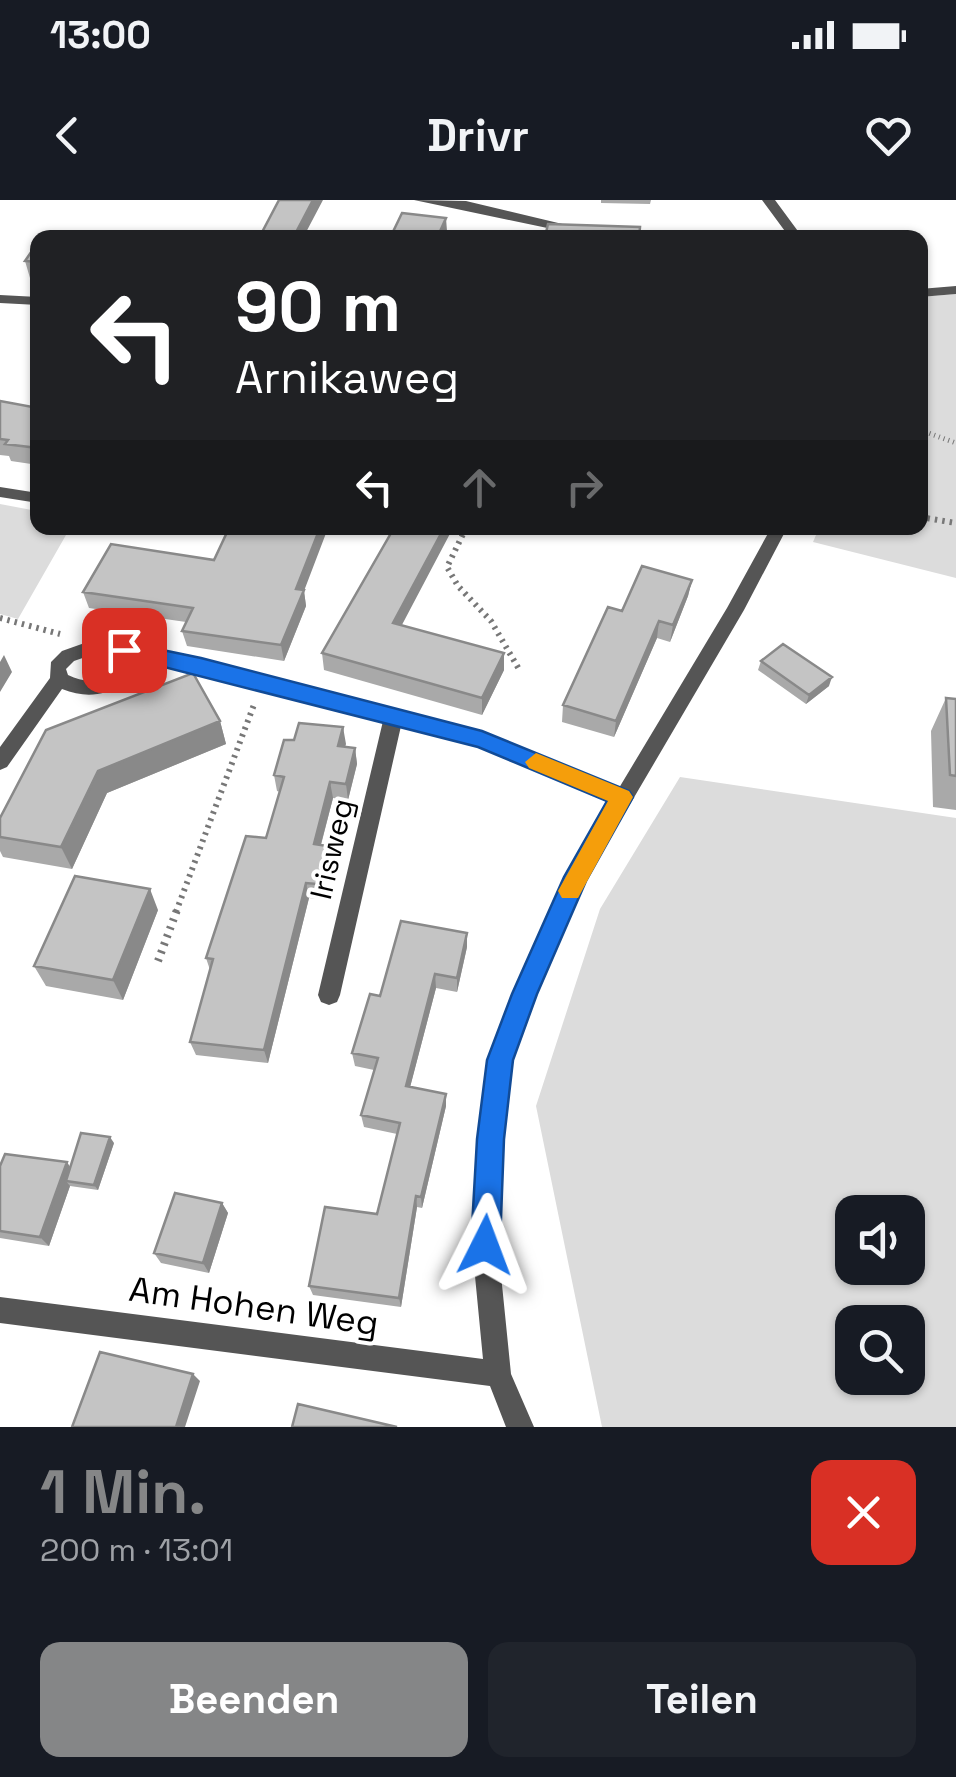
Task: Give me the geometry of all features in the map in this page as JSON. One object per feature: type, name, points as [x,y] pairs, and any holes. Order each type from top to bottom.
[{"type":"street","points":[[420,200],[578,230]]},
{"type":"street","points":[[768,200],[791,230]]},
{"type":"street","points":[[928,292],[956,290]]},
{"type":"street","points":[[0,300],[30,301]]},
{"type":"street","points":[[0,492],[30,497]]},
{"type":"street","points":[[520,1427],[498,1374],[485,1245],[490,1139],[500,1060],[524,994],[576,877],[775,535]]},
{"type":"street","points":[[0,762],[59,679],[57,666],[68,656],[94,647],[151,655],[482,740],[621,797]]},
{"type":"street","points":[[59,679],[77,690],[99,690],[151,655]]},
{"type":"street","name":"Irisweg","points":[[329,995],[394,716]]},
{"type":"street","name":"Am Hohen Weg","points":[[0,1310],[498,1374]]},
{"type":"path","points":[[928,433],[956,444]]},
{"type":"path","points":[[928,518],[956,523]]},
{"type":"path","points":[[463,535],[448,567],[458,586],[490,620],[520,671]]},
{"type":"path","points":[[0,618],[94,647]]},
{"type":"path","points":[[158,961],[262,682]]},
{"type":"shaded area","points":[[956,294],[956,578],[813,542],[816,535],[928,535],[928,296]]},
{"type":"shaded area","points":[[0,504],[30,510],[30,535],[66,535],[18,619],[0,614]]},
{"type":"shaded area","points":[[680,777],[956,818],[956,1427],[602,1427],[536,1106],[600,909]]},
{"type":"building","points":[[279,200],[313,200],[297,230],[263,230]]},
{"type":"building","points":[[402,213],[446,218],[441,230],[394,230]]},
{"type":"building","points":[[548,224],[640,227],[640,230],[547,230]]},
{"type":"building","points":[[0,401],[30,407],[30,447],[5,444],[8,440],[0,439]]},
{"type":"building","points":[[226,535],[317,535],[296,589],[304,590],[281,645],[182,631],[193,608],[83,592],[111,544],[214,560]]},
{"type":"building","points":[[390,535],[440,535],[393,623],[504,653],[482,698],[322,653]]},
{"type":"building","points":[[642,566],[692,580],[673,625],[659,621],[616,721],[563,705],[608,607],[622,611]]},
{"type":"building","points":[[783,644],[832,677],[809,695],[761,661]]},
{"type":"building","points":[[193,673],[220,721],[98,771],[61,847],[0,837],[0,818],[46,730]]},
{"type":"building","points":[[946,698],[956,699],[956,776],[950,775]]},
{"type":"building","points":[[299,723],[343,727],[338,746],[355,748],[346,784],[330,782],[314,844],[327,846],[317,884],[306,883],[264,1050],[190,1042],[213,959],[206,958],[246,836],[266,838],[284,777],[274,775],[284,740],[294,740]]},
{"type":"building","points":[[75,876],[150,889],[113,980],[34,966]]},
{"type":"building","points":[[401,921],[467,933],[457,978],[435,974],[406,1086],[446,1094],[421,1197],[416,1196],[399,1298],[309,1286],[325,1207],[377,1214],[400,1123],[361,1115],[378,1058],[352,1053],[370,994],[380,996]]},
{"type":"building","points":[[81,1133],[110,1137],[94,1185],[66,1181]]},
{"type":"building","points":[[5,1154],[67,1162],[40,1237],[0,1231],[0,1166]]},
{"type":"building","points":[[175,1193],[222,1203],[203,1263],[154,1253]]},
{"type":"building","points":[[100,1352],[193,1374],[176,1427],[72,1427]]},
{"type":"building","points":[[298,1404],[397,1427],[292,1427]]},
{"type":"slow traffic","points":[[536,762],[621,797],[570,891]]},
{"type":"route","points":[[124,650],[201,666],[482,740],[621,797],[576,877],[524,994],[500,1060],[490,1139],[485,1245]]}]
